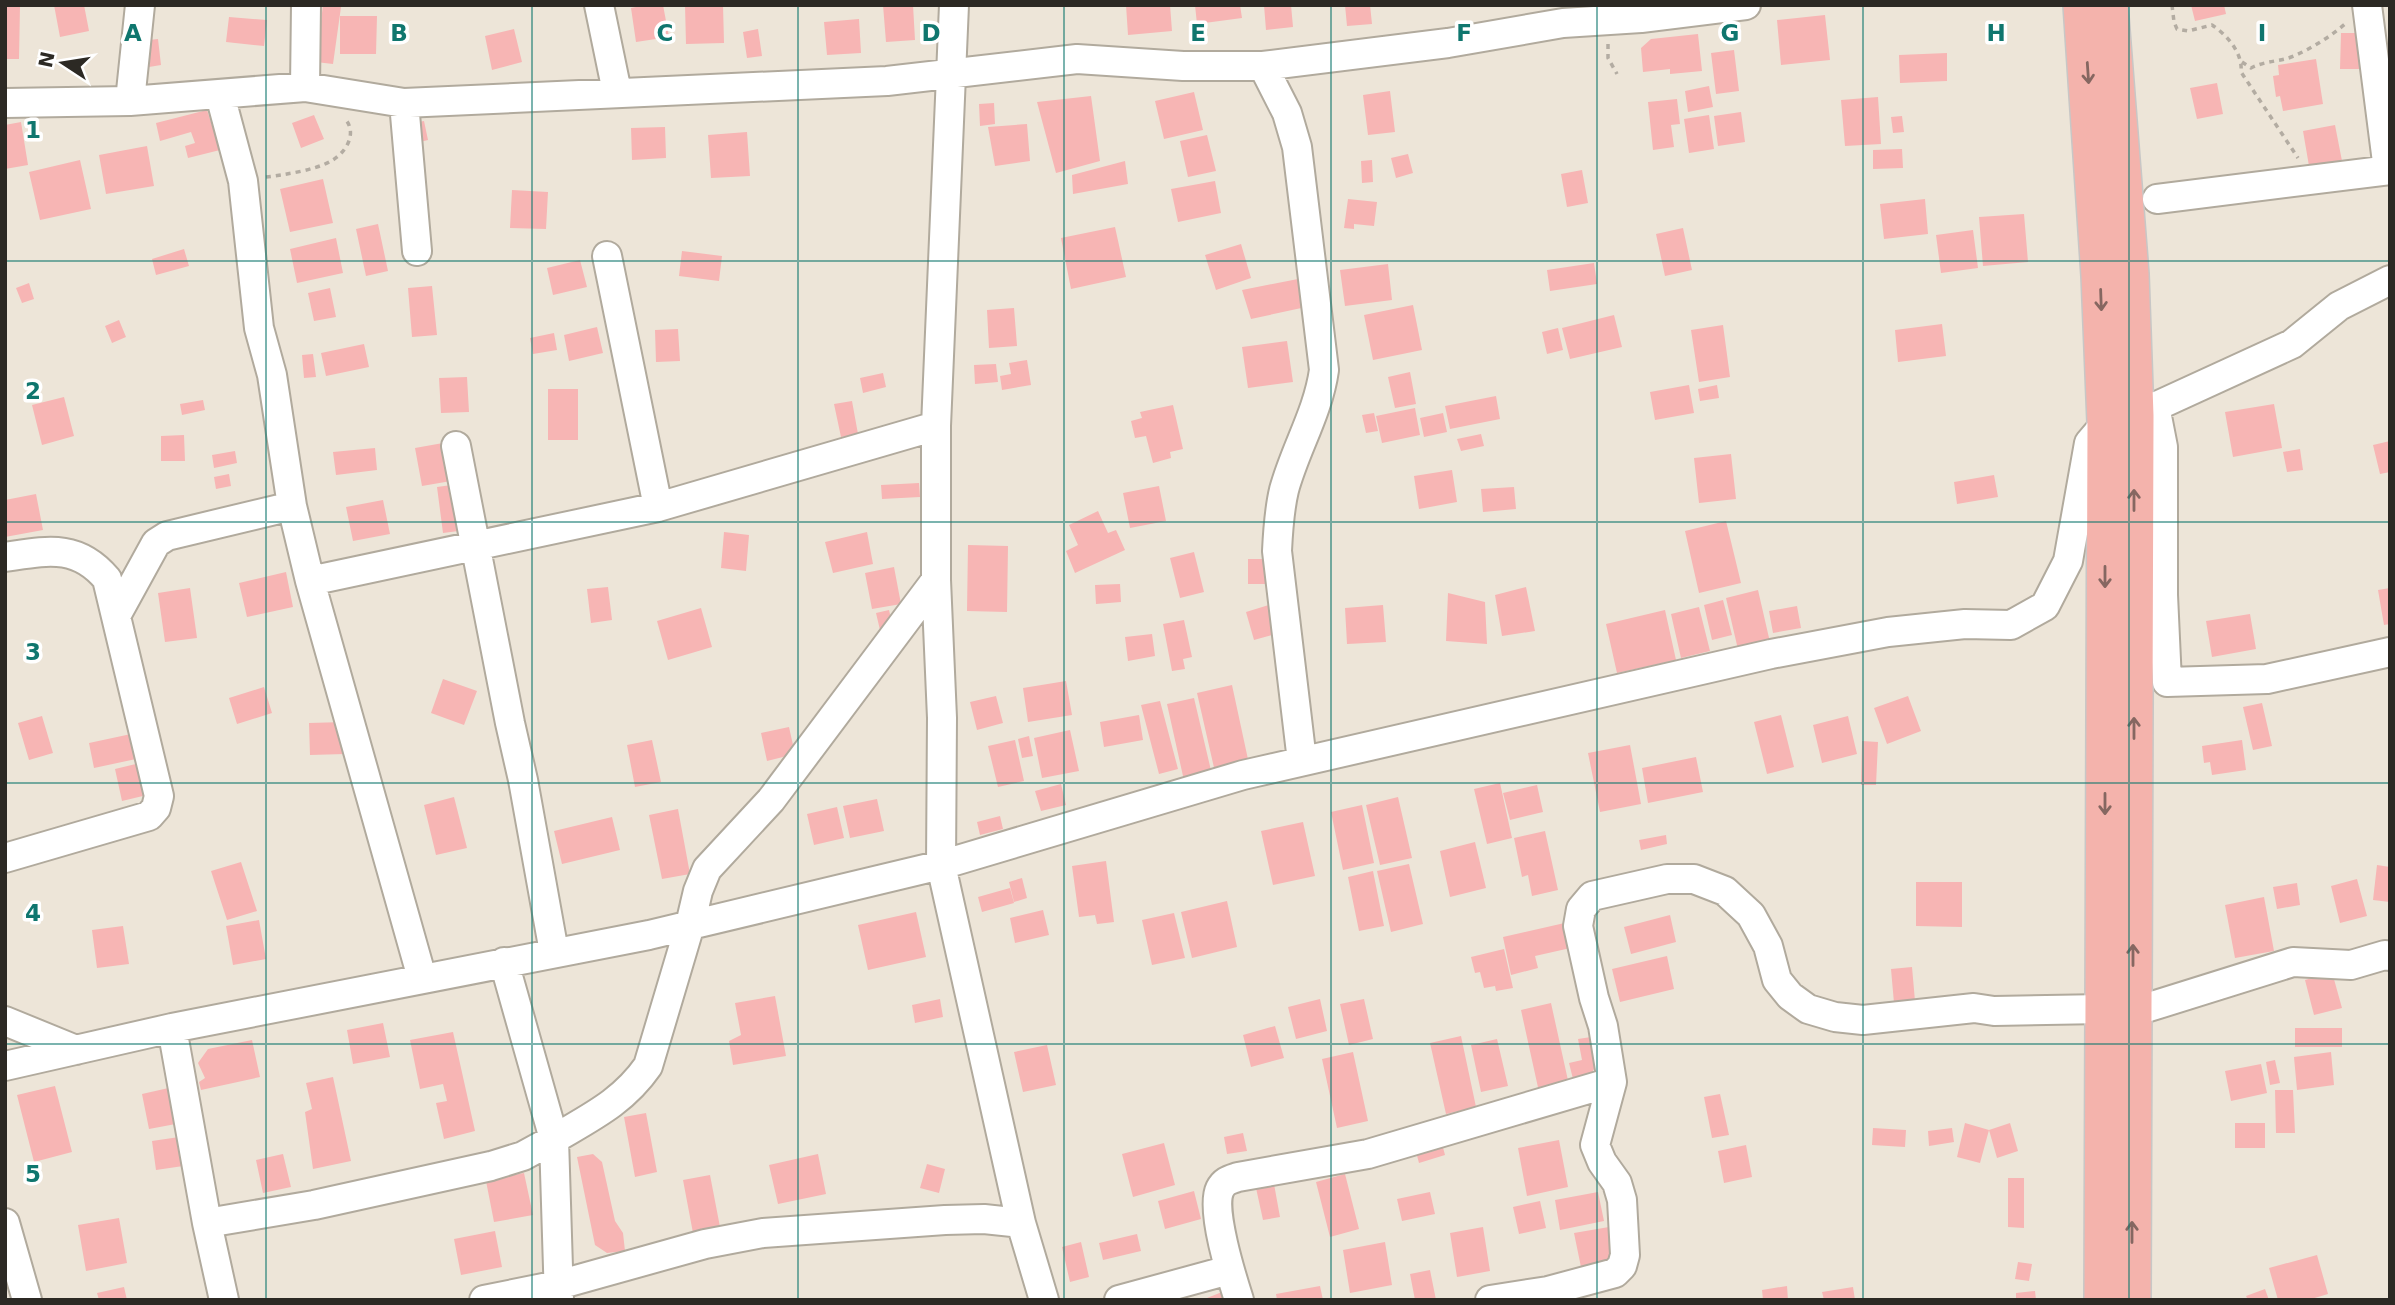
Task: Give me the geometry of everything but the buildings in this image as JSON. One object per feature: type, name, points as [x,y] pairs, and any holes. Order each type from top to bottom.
[{"type":"main road","points":[[2082,5],[2100,276],[2132,415],[2150,681],[2119,1010],[2132,1300]]},
{"type":"main road","points":[[2104,1300],[2119,1010],[2132,415],[2130,274],[2109,5]]},
{"type":"street","points":[[130,101],[140,5]]},
{"type":"street","points":[[306,5],[315,89]]},
{"type":"street","points":[[599,5],[617,92]]},
{"type":"street","points":[[954,5],[936,426],[936,580],[942,718],[941,865],[1021,1223],[1044,1300]]},
{"type":"street","points":[[5,103],[130,101],[315,89],[404,103],[887,80],[1077,59],[1263,66],[1448,43],[1563,23],[1641,18],[1746,5]]},
{"type":"street","points":[[2157,199],[2389,170],[2359,12]]},
{"type":"street","points":[[1263,66],[1287,113],[1297,147],[1324,370],[1321,394],[1285,488],[1278,517],[1277,551],[1302,761]]},
{"type":"street","points":[[220,94],[243,181],[259,328],[272,375],[292,506],[310,581],[422,978]]},
{"type":"street","points":[[404,103],[417,251]]},
{"type":"street","points":[[607,256],[658,507]]},
{"type":"street","points":[[5,1066],[173,1028],[649,935],[941,865],[1243,775],[1771,654],[1888,632],[1965,624],[2011,625],[2045,606],[2068,561],[2089,443],[2132,415],[2292,344],[2339,306],[2390,280]]},
{"type":"street","points":[[310,581],[658,507],[936,426]]},
{"type":"street","points":[[456,446],[523,780],[554,952]]},
{"type":"street","points":[[117,614],[156,543],[167,536],[292,506]]},
{"type":"street","points":[[5,556],[54,550],[72,554],[96,565],[107,579],[159,796],[156,808],[149,816],[5,858]]},
{"type":"street","points":[[207,1223],[314,1205],[491,1166],[523,1156],[621,1098],[649,1066],[698,891],[707,869],[771,800],[936,580]]},
{"type":"street","points":[[2150,681],[2267,679],[2390,652]]},
{"type":"street","points":[[1490,1300],[1546,1295],[1615,1273],[1622,1266],[1625,1255],[1622,1200],[1617,1183],[1602,1162],[1595,1145],[1612,1082],[1603,1027],[1578,926],[1581,909],[1592,896],[1667,879],[1695,879],[1725,891],[1751,915],[1768,946],[1777,980],[1790,996],[1808,1009],[1835,1017],[1863,1020],[1974,1008],[1994,1011],[2119,1010],[2294,962],[2351,965],[2390,956]]},
{"type":"street","points":[[504,962],[554,1139],[559,1292]]},
{"type":"street","points":[[5,1021],[76,1050]]},
{"type":"street","points":[[173,1028],[207,1223],[224,1300]]},
{"type":"street","points":[[1239,1300],[1229,1270],[1217,1204],[1218,1192],[1225,1182],[1238,1177],[1368,1154],[1612,1082]]},
{"type":"street","points":[[484,1300],[559,1292],[705,1244],[763,1233],[945,1220],[984,1219],[1021,1223]]},
{"type":"street","points":[[5,1223],[27,1300]]},
{"type":"street","points":[[1119,1300],[1229,1270]]},
{"type":"path","points":[[2172,5],[2177,29],[2188,31],[2212,25],[2229,40],[2242,62],[2251,68],[2270,60],[2291,57],[2330,37],[2359,12]]},
{"type":"path","points":[[2242,62],[2241,72],[2312,180]]},
{"type":"path","points":[[243,181],[290,174],[331,161],[346,148],[351,136],[351,125],[315,89]]}]
